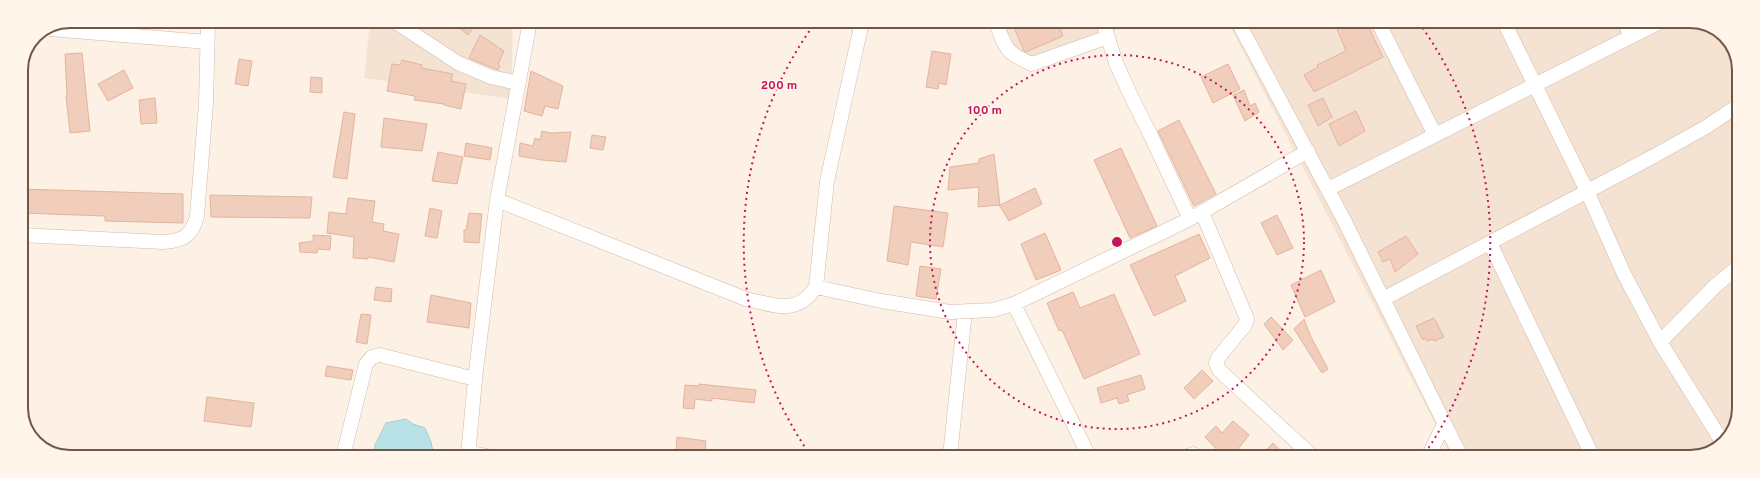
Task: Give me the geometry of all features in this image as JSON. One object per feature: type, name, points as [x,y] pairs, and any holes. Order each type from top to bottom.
[{"type":"street","points":[[28,236],[163,242],[176,241],[188,234],[194,225],[197,216],[206,104],[208,28]]},
{"type":"street","points":[[405,28],[458,63],[492,77],[518,83]]},
{"type":"street","points":[[468,450],[475,379],[497,200],[529,28]]},
{"type":"street","points":[[497,200],[746,299],[779,306],[799,305],[810,296],[816,287],[827,181],[861,28]]},
{"type":"street","points":[[998,28],[1009,52],[1032,64],[1108,37]]},
{"type":"street","points":[[1105,28],[1116,63],[1190,219]]},
{"type":"street","points":[[1241,28],[1328,189],[1457,450]]},
{"type":"street","points":[[1381,28],[1434,135]]},
{"type":"street","points":[[1507,28],[1587,191],[1624,274],[1660,342],[1720,438]]},
{"type":"street","points":[[1627,28],[1631,36]]},
{"type":"street","points":[[1328,189],[1648,28]]},
{"type":"street","points":[[59,30],[207,42]]},
{"type":"street","points":[[1383,299],[1706,127],[1732,110]]},
{"type":"street","points":[[816,287],[942,311],[994,310],[1014,304],[1190,219],[1308,151]]},
{"type":"street","points":[[1202,212],[1246,319],[1246,325],[1218,358],[1216,363],[1219,370],[1305,450]]},
{"type":"street","points":[[1490,243],[1590,450]]},
{"type":"street","points":[[1660,342],[1715,286],[1732,272]]},
{"type":"street","points":[[1014,304],[1086,450]]},
{"type":"street","points":[[951,450],[965,311]]},
{"type":"street","points":[[344,450],[366,364],[372,357],[380,355],[475,379]]},
{"type":"street","points":[[1431,450],[1444,424]]},
{"type":"shaded area","points":[[369,28],[513,28],[511,99],[364,78]]},
{"type":"shaded area","points":[[1002,28],[1121,28],[1019,64]]},
{"type":"shaded area","points":[[1231,28],[1695,28],[1701,29],[1713,35],[1720,40],[1726,49],[1730,57],[1732,67],[1732,413],[1731,419],[1725,431],[1720,438],[1708,446],[1690,450],[1448,450]]},
{"type":"water","points":[[406,419],[413,424],[425,428],[433,450],[375,450],[375,445],[386,423]]},
{"type":"building","points":[[460,28],[473,28],[468,35]]},
{"type":"building","points":[[1014,28],[1060,28],[1063,36],[1026,52],[1024,51]]},
{"type":"building","points":[[1369,28],[1383,57],[1314,92],[1304,75],[1318,67],[1317,65],[1346,51],[1337,29]]},
{"type":"building","points":[[480,35],[504,51],[498,64],[500,66],[498,70],[469,58]]},
{"type":"building","points":[[932,51],[951,54],[946,85],[939,83],[938,89],[926,87]]},
{"type":"building","points":[[82,53],[90,131],[70,133],[66,96],[65,54]]},
{"type":"building","points":[[239,59],[252,61],[248,86],[235,84]]},
{"type":"building","points":[[402,60],[422,65],[421,68],[453,74],[451,81],[466,84],[461,109],[444,104],[414,100],[415,96],[387,91],[392,64],[400,65]]},
{"type":"building","points":[[1228,64],[1240,89],[1213,103],[1201,77]]},
{"type":"building","points":[[124,70],[133,88],[108,101],[98,84]]},
{"type":"building","points":[[531,71],[563,86],[558,109],[545,106],[542,116],[524,111]]},
{"type":"building","points":[[311,77],[322,78],[322,93],[310,92]]},
{"type":"building","points":[[1244,90],[1250,106],[1255,103],[1259,112],[1245,121],[1233,95]]},
{"type":"building","points":[[155,98],[157,123],[141,124],[139,100]]},
{"type":"building","points":[[1323,98],[1332,117],[1318,126],[1308,105]]},
{"type":"building","points":[[1356,111],[1365,131],[1339,146],[1329,124]]},
{"type":"building","points":[[344,112],[355,114],[347,179],[333,177]]},
{"type":"building","points":[[384,118],[427,124],[422,151],[381,147]]},
{"type":"building","points":[[1179,120],[1216,194],[1194,206],[1158,131]]},
{"type":"building","points":[[542,131],[551,133],[571,132],[566,162],[519,156],[520,143],[533,146],[535,138],[540,140]]},
{"type":"building","points":[[592,135],[606,137],[603,150],[590,148]]},
{"type":"building","points":[[466,143],[492,148],[490,160],[464,156]]},
{"type":"building","points":[[1121,148],[1157,226],[1130,238],[1094,160]]},
{"type":"building","points":[[438,152],[463,157],[457,184],[432,181]]},
{"type":"building","points":[[994,154],[1000,205],[1035,188],[1042,204],[1009,221],[999,205],[978,207],[979,187],[948,190],[950,167],[979,163],[979,159]]},
{"type":"building","points":[[28,189],[183,194],[183,223],[105,221],[105,216],[28,213]]},
{"type":"building","points":[[210,195],[312,197],[310,218],[211,217]]},
{"type":"building","points":[[348,198],[375,201],[372,222],[384,224],[383,231],[399,234],[394,262],[368,257],[368,259],[353,258],[354,237],[327,233],[329,212],[346,214]]},
{"type":"building","points":[[894,206],[948,213],[943,247],[911,242],[908,265],[887,261]]},
{"type":"building","points":[[430,208],[442,211],[437,238],[425,236]]},
{"type":"building","points":[[469,213],[482,214],[479,243],[464,242],[464,230],[466,230]]},
{"type":"building","points":[[1277,215],[1293,248],[1277,255],[1261,223]]},
{"type":"building","points":[[1045,233],[1061,270],[1036,280],[1021,244]]},
{"type":"building","points":[[1199,234],[1210,258],[1175,276],[1186,301],[1154,316],[1130,265]]},
{"type":"building","points":[[313,235],[331,236],[330,250],[318,249],[317,253],[300,252],[299,243],[313,241]]},
{"type":"building","points":[[1406,236],[1418,254],[1395,272],[1390,259],[1383,262],[1378,252]]},
{"type":"building","points":[[920,266],[941,269],[936,299],[916,296]]},
{"type":"building","points":[[1321,270],[1335,302],[1305,317],[1291,285]]},
{"type":"building","points":[[376,287],[392,289],[391,302],[374,300]]},
{"type":"building","points":[[1073,292],[1080,308],[1114,294],[1140,354],[1084,379],[1062,330],[1059,331],[1047,303]]},
{"type":"building","points":[[431,295],[471,303],[469,328],[427,322]]},
{"type":"building","points":[[361,314],[371,315],[367,344],[356,342]]},
{"type":"building","points":[[1271,317],[1293,340],[1283,350],[1264,324]]},
{"type":"building","points":[[1434,318],[1444,337],[1434,341],[1433,339],[1427,341],[1426,338],[1423,340],[1416,326]]},
{"type":"building","points":[[1304,319],[1311,337],[1328,369],[1322,373],[1294,329]]},
{"type":"building","points":[[327,366],[353,370],[351,380],[325,376]]},
{"type":"building","points":[[1202,370],[1213,381],[1194,399],[1184,388]]},
{"type":"building","points":[[1141,375],[1145,389],[1127,395],[1129,401],[1119,404],[1117,398],[1101,403],[1097,388]]},
{"type":"building","points":[[699,384],[756,390],[754,403],[712,398],[712,401],[695,399],[694,409],[683,408],[685,385],[699,386]]},
{"type":"building","points":[[207,397],[254,403],[251,427],[204,421]]},
{"type":"building","points":[[1233,421],[1249,435],[1237,450],[1217,450],[1205,437],[1216,426],[1222,433]]},
{"type":"building","points":[[677,437],[706,441],[705,450],[676,450]]},
{"type":"building","points":[[1273,443],[1280,450],[1266,450]]}]
